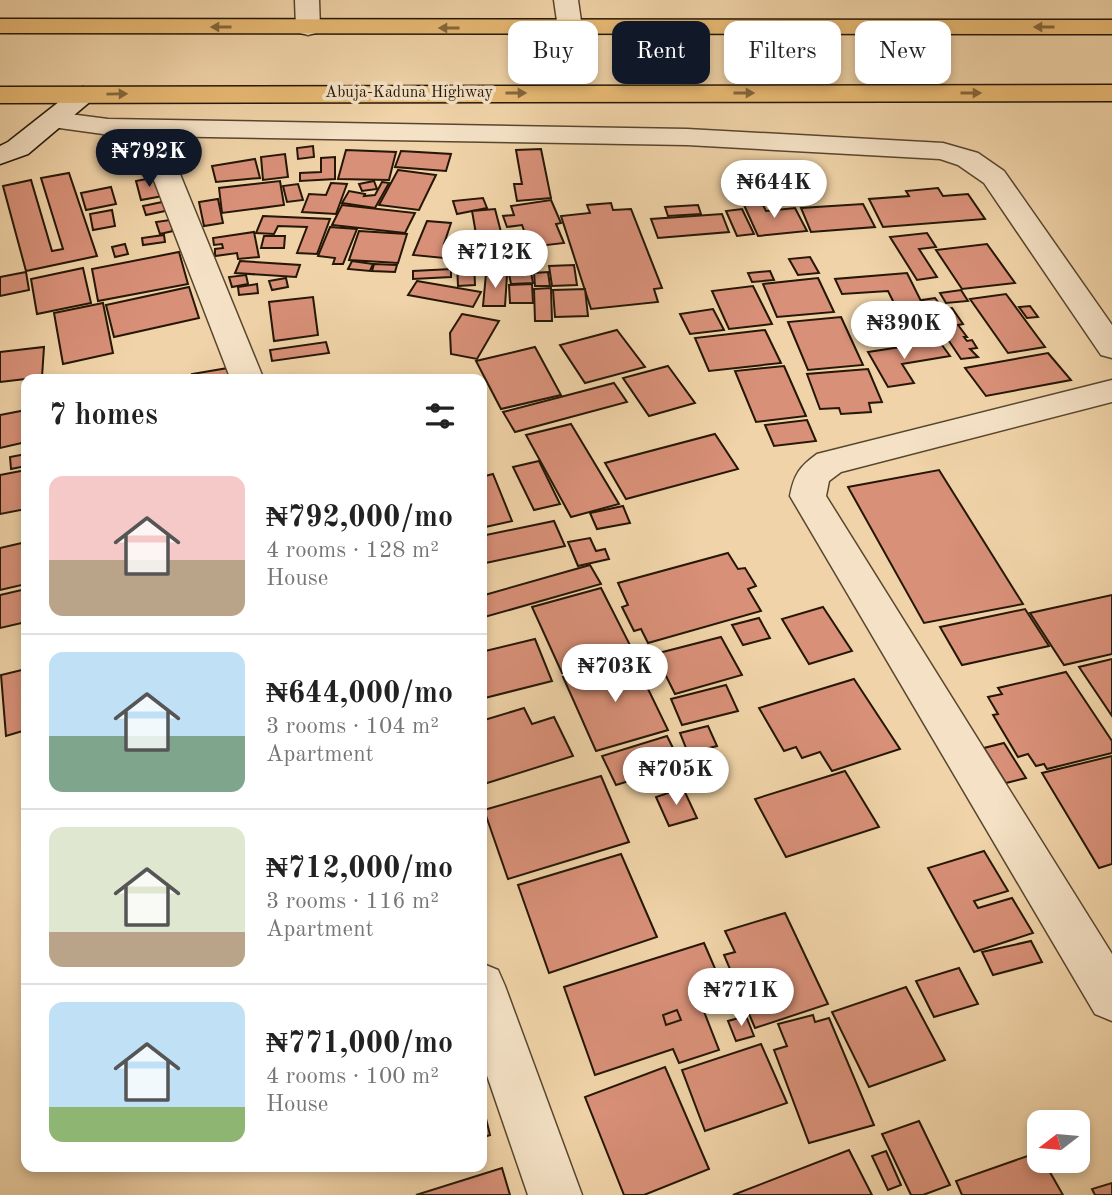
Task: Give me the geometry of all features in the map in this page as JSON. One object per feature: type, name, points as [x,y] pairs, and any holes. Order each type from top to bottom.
[{"type":"highway","points":[[0,26],[508,28]]},
{"type":"highway","points":[[598,28],[1112,27]]},
{"type":"highway","name":"Abuja-Kaduna Highway","points":[[0,95],[1112,93]]},
{"type":"street","points":[[307,0],[308,28]]},
{"type":"street","points":[[566,0],[569,21]]},
{"type":"street","points":[[0,156],[18,148],[83,95]]},
{"type":"street","points":[[54,120],[108,127],[687,137],[943,151],[968,159],[994,177],[1112,348]]},
{"type":"street","points":[[108,127],[157,152],[246,374]]},
{"type":"street","points":[[1112,391],[829,463],[812,475],[808,496],[1112,998]]},
{"type":"street","points":[[487,1003],[555,1195]]},
{"type":"building","points":[[313,146],[314,157],[298,159],[297,148]]},
{"type":"building","points":[[188,148],[189,154],[196,154],[198,162],[178,164],[177,149]]},
{"type":"building","points":[[541,149],[551,198],[517,201],[514,184],[522,184],[516,150]]},
{"type":"building","points":[[346,150],[396,152],[389,180],[338,179]]},
{"type":"building","points":[[401,151],[451,154],[446,171],[395,167]]},
{"type":"building","points":[[285,154],[288,177],[263,180],[261,157]]},
{"type":"building","points":[[335,157],[335,179],[300,181],[300,173],[321,172],[321,158]]},
{"type":"building","points":[[255,159],[260,178],[216,182],[212,166]]},
{"type":"building","points":[[398,170],[436,175],[419,210],[379,205]]},
{"type":"building","points":[[69,173],[97,256],[26,271],[3,186],[31,180],[52,251],[63,249],[41,178]]},
{"type":"building","points":[[157,177],[163,196],[141,200],[136,181]]},
{"type":"building","points":[[280,181],[284,205],[222,213],[219,188]]},
{"type":"building","points":[[374,181],[377,189],[362,191],[359,184]]},
{"type":"building","points":[[382,182],[389,183],[375,208],[342,203],[349,191],[365,194],[364,196],[375,195]]},
{"type":"building","points":[[331,183],[347,184],[336,214],[302,212],[309,194],[326,195]]},
{"type":"building","points":[[298,184],[303,200],[287,202],[283,186]]},
{"type":"building","points":[[111,187],[116,204],[86,210],[81,193]]},
{"type":"building","points":[[938,188],[943,196],[968,194],[985,219],[883,227],[869,199],[909,196],[906,191]]},
{"type":"building","points":[[483,198],[487,208],[457,214],[453,201]]},
{"type":"building","points":[[218,199],[223,223],[204,226],[199,202]]},
{"type":"building","points":[[551,200],[561,223],[556,224],[564,243],[530,247],[522,225],[507,227],[503,216],[514,215],[511,206]]},
{"type":"building","points":[[167,201],[170,210],[146,215],[143,206]]},
{"type":"building","points":[[611,203],[613,210],[631,209],[662,288],[654,289],[658,302],[591,309],[561,216],[590,213],[587,205]]},
{"type":"building","points":[[762,203],[766,211],[795,208],[807,231],[758,236],[744,205]]},
{"type":"building","points":[[863,204],[875,227],[811,232],[801,208]]},
{"type":"building","points":[[342,205],[415,213],[405,233],[332,225]]},
{"type":"building","points":[[698,205],[701,214],[668,216],[665,207]]},
{"type":"building","points":[[495,209],[501,232],[476,234],[472,211]]},
{"type":"building","points":[[742,209],[754,234],[737,236],[726,211]]},
{"type":"building","points":[[112,210],[115,226],[93,230],[90,214]]},
{"type":"building","points":[[722,214],[729,232],[658,238],[651,219]]},
{"type":"building","points":[[263,216],[330,219],[317,254],[297,253],[307,227],[278,226],[274,234],[256,233]]},
{"type":"building","points":[[170,220],[173,231],[160,234],[156,222]]},
{"type":"building","points":[[427,221],[451,223],[444,244],[459,245],[454,259],[413,255]]},
{"type":"building","points":[[330,227],[357,229],[343,264],[333,264],[335,258],[318,256]]},
{"type":"building","points":[[359,231],[407,234],[398,263],[349,260]]},
{"type":"building","points":[[254,232],[259,257],[238,259],[237,253],[215,256],[215,249],[223,248],[222,244],[214,245],[213,238]]},
{"type":"building","points":[[927,233],[936,247],[919,249],[937,277],[917,280],[890,237]]},
{"type":"building","points":[[164,235],[165,242],[143,245],[142,238]]},
{"type":"building","points":[[264,236],[285,236],[284,248],[261,248]]},
{"type":"building","points":[[479,237],[496,240],[487,253],[471,249]]},
{"type":"building","points":[[125,244],[128,254],[115,257],[112,247]]},
{"type":"building","points":[[987,244],[1015,283],[962,289],[936,250]]},
{"type":"building","points":[[179,252],[188,284],[98,301],[92,269]]},
{"type":"building","points":[[810,257],[819,273],[798,275],[789,259]]},
{"type":"building","points":[[240,261],[300,265],[296,277],[235,273]]},
{"type":"building","points":[[352,261],[373,264],[370,271],[348,269]]},
{"type":"building","points":[[474,262],[475,285],[458,286],[457,263]]},
{"type":"building","points":[[374,264],[397,265],[395,272],[372,271]]},
{"type":"building","points":[[574,265],[577,285],[552,286],[549,266]]},
{"type":"building","points":[[83,268],[91,303],[37,314],[31,279]]},
{"type":"building","points":[[451,269],[451,277],[413,279],[413,271]]},
{"type":"building","points":[[770,271],[774,280],[752,282],[748,273]]},
{"type":"building","points":[[26,272],[29,290],[0,296],[0,277]]},
{"type":"building","points":[[531,272],[533,283],[511,284],[509,274]]},
{"type":"building","points":[[548,272],[550,286],[535,286],[534,273]]},
{"type":"building","points":[[907,273],[935,329],[908,331],[888,291],[842,294],[835,279]]},
{"type":"building","points":[[486,274],[507,275],[505,306],[483,306]]},
{"type":"building","points":[[246,275],[248,284],[232,287],[229,277]]},
{"type":"building","points":[[286,278],[288,287],[272,290],[269,281]]},
{"type":"building","points":[[818,278],[834,312],[777,317],[763,284]]},
{"type":"building","points":[[417,281],[481,292],[473,307],[408,295]]},
{"type":"building","points":[[257,284],[258,293],[239,295],[238,287]]},
{"type":"building","points":[[532,284],[533,303],[510,303],[509,285]]},
{"type":"building","points":[[753,286],[772,324],[729,329],[712,291]]},
{"type":"building","points":[[189,287],[199,318],[114,337],[106,305]]},
{"type":"building","points":[[551,288],[552,321],[535,321],[534,289]]},
{"type":"building","points":[[585,289],[588,316],[555,317],[553,290]]},
{"type":"building","points":[[961,290],[968,301],[946,303],[940,293]]},
{"type":"building","points":[[1006,294],[1045,347],[1008,353],[970,299]]},
{"type":"building","points":[[313,297],[318,335],[274,341],[269,302]]},
{"type":"building","points":[[935,298],[942,307],[930,309],[922,300]]},
{"type":"building","points":[[103,303],[113,353],[63,364],[54,313]]},
{"type":"building","points":[[1030,306],[1038,317],[1027,318],[1019,307]]},
{"type":"building","points":[[952,308],[963,324],[958,325],[967,337],[964,337],[967,341],[972,340],[977,348],[970,349],[978,357],[961,359],[929,311]]},
{"type":"building","points":[[713,309],[724,330],[690,334],[680,314]]},
{"type":"building","points":[[462,314],[499,321],[477,359],[451,354],[450,333]]},
{"type":"building","points":[[841,317],[863,365],[808,370],[788,322]]},
{"type":"building","points":[[617,330],[645,367],[585,383],[560,345]]},
{"type":"building","points":[[765,330],[781,363],[709,371],[695,338]]},
{"type":"building","points":[[939,341],[950,356],[902,364],[914,383],[888,387],[868,352]]},
{"type":"building","points":[[326,342],[329,353],[272,361],[270,350]]},
{"type":"building","points":[[44,347],[42,374],[21,374],[21,380],[0,382],[0,352]]},
{"type":"building","points":[[535,347],[561,395],[501,409],[487,382],[487,374],[483,374],[476,361]]},
{"type":"building","points":[[1048,353],[1071,380],[986,396],[965,368]]},
{"type":"building","points":[[668,366],[695,403],[649,416],[623,378]]},
{"type":"building","points":[[784,366],[806,416],[756,422],[735,371]]},
{"type":"building","points":[[234,367],[236,374],[192,374]]},
{"type":"building","points":[[868,369],[882,402],[869,403],[871,412],[841,414],[839,408],[820,409],[807,374]]},
{"type":"building","points":[[614,383],[627,402],[515,432],[503,412]]},
{"type":"building","points":[[21,411],[21,443],[0,448],[0,415]]},
{"type":"building","points":[[807,420],[816,441],[774,446],[765,425]]},
{"type":"building","points":[[571,424],[619,504],[571,517],[526,435]]},
{"type":"building","points":[[715,434],[738,469],[626,499],[605,463]]},
{"type":"building","points":[[21,455],[21,467],[11,469],[10,457]]},
{"type":"building","points":[[539,461],[560,504],[534,510],[513,467]]},
{"type":"building","points":[[939,470],[1023,604],[924,623],[848,487]]},
{"type":"building","points":[[21,471],[21,510],[0,514],[0,475]]},
{"type":"building","points":[[493,474],[512,521],[487,527],[487,476]]},
{"type":"building","points":[[623,506],[630,523],[597,529],[590,513]]},
{"type":"building","points":[[554,521],[565,546],[487,563],[487,535]]},
{"type":"building","points":[[590,538],[596,551],[605,549],[609,559],[578,566],[568,542]]},
{"type":"building","points":[[21,543],[21,585],[0,590],[0,548]]},
{"type":"building","points":[[728,553],[738,569],[745,568],[756,586],[748,589],[761,611],[648,643],[641,629],[634,631],[622,607],[628,605],[618,583]]},
{"type":"building","points":[[590,565],[601,584],[487,616],[487,594]]},
{"type":"building","points":[[601,588],[634,653],[562,673],[532,607]]},
{"type":"building","points":[[21,590],[21,623],[0,628],[0,595]]},
{"type":"building","points":[[1112,595],[1112,654],[1064,665],[1030,613]]},
{"type":"building","points":[[823,607],[852,651],[809,664],[782,619]]},
{"type":"building","points":[[1025,609],[1049,646],[962,665],[940,627]]},
{"type":"building","points":[[759,618],[770,638],[743,645],[732,625]]},
{"type":"building","points":[[721,637],[742,675],[675,694],[655,654]]},
{"type":"building","points":[[535,639],[552,681],[487,697],[487,651]]},
{"type":"building","points":[[633,658],[668,730],[596,751],[563,677]]},
{"type":"building","points":[[1112,659],[1112,716],[1079,667]]},
{"type":"building","points":[[21,670],[21,732],[6,736],[1,675]]},
{"type":"building","points":[[1066,672],[1112,741],[1112,753],[1047,769],[1044,764],[1036,766],[1028,754],[1018,757],[993,715],[998,714],[988,697],[1002,694],[998,688]]},
{"type":"building","points":[[854,679],[900,749],[832,771],[820,752],[802,758],[796,747],[784,751],[759,708]]},
{"type":"building","points":[[726,685],[738,711],[682,725],[671,699]]},
{"type":"building","points":[[524,708],[532,724],[554,717],[573,756],[487,783],[487,719]]},
{"type":"building","points":[[708,726],[717,746],[688,753],[680,733]]},
{"type":"building","points":[[667,736],[687,776],[664,783],[658,772],[616,785],[602,756]]},
{"type":"building","points":[[1004,743],[1026,778],[1006,783],[984,748]]},
{"type":"building","points":[[1112,756],[1112,864],[1099,868],[1042,773]]},
{"type":"building","points":[[845,771],[879,827],[786,857],[755,799]]},
{"type":"building","points":[[601,776],[629,842],[508,879],[487,819],[487,809]]},
{"type":"building","points":[[683,788],[697,818],[669,826],[656,797]]},
{"type":"building","points":[[984,851],[1008,891],[974,901],[978,908],[1012,898],[1033,933],[974,952],[928,868]]},
{"type":"building","points":[[621,854],[657,937],[549,973],[518,885]]},
{"type":"building","points":[[785,913],[828,1004],[755,1028],[724,955],[735,952],[725,931]]},
{"type":"building","points":[[1031,941],[1042,962],[993,975],[982,952]]},
{"type":"building","points":[[704,943],[729,1001],[703,1009],[719,1050],[679,1063],[673,1049],[595,1075],[564,987]]},
{"type":"building","points":[[959,968],[978,1004],[934,1017],[916,981]]},
{"type":"building","points":[[906,987],[945,1060],[869,1087],[832,1012]]},
{"type":"building","points":[[677,1010],[681,1020],[666,1025],[663,1015]]},
{"type":"building","points":[[813,1015],[815,1022],[829,1018],[874,1125],[809,1143],[774,1050],[787,1046],[778,1024]]},
{"type":"building","points":[[746,1016],[754,1036],[736,1041],[728,1021]]},
{"type":"building","points":[[761,1044],[787,1103],[705,1131],[682,1070]]},
{"type":"building","points":[[665,1067],[709,1169],[644,1195],[624,1195],[585,1097]]},
{"type":"building","points":[[919,1121],[950,1185],[923,1195],[911,1195],[882,1134]]},
{"type":"building","points":[[849,1150],[872,1195],[733,1195]]},
{"type":"building","points":[[886,1151],[901,1185],[888,1190],[872,1156]]},
{"type":"building","points":[[1027,1156],[1027,1173],[1050,1173],[1063,1195],[962,1195],[956,1181]]},
{"type":"building","points":[[502,1168],[510,1195],[416,1195]]},
{"type":"building","points":[[1112,1183],[1112,1195],[1095,1195],[1092,1189]]}]
